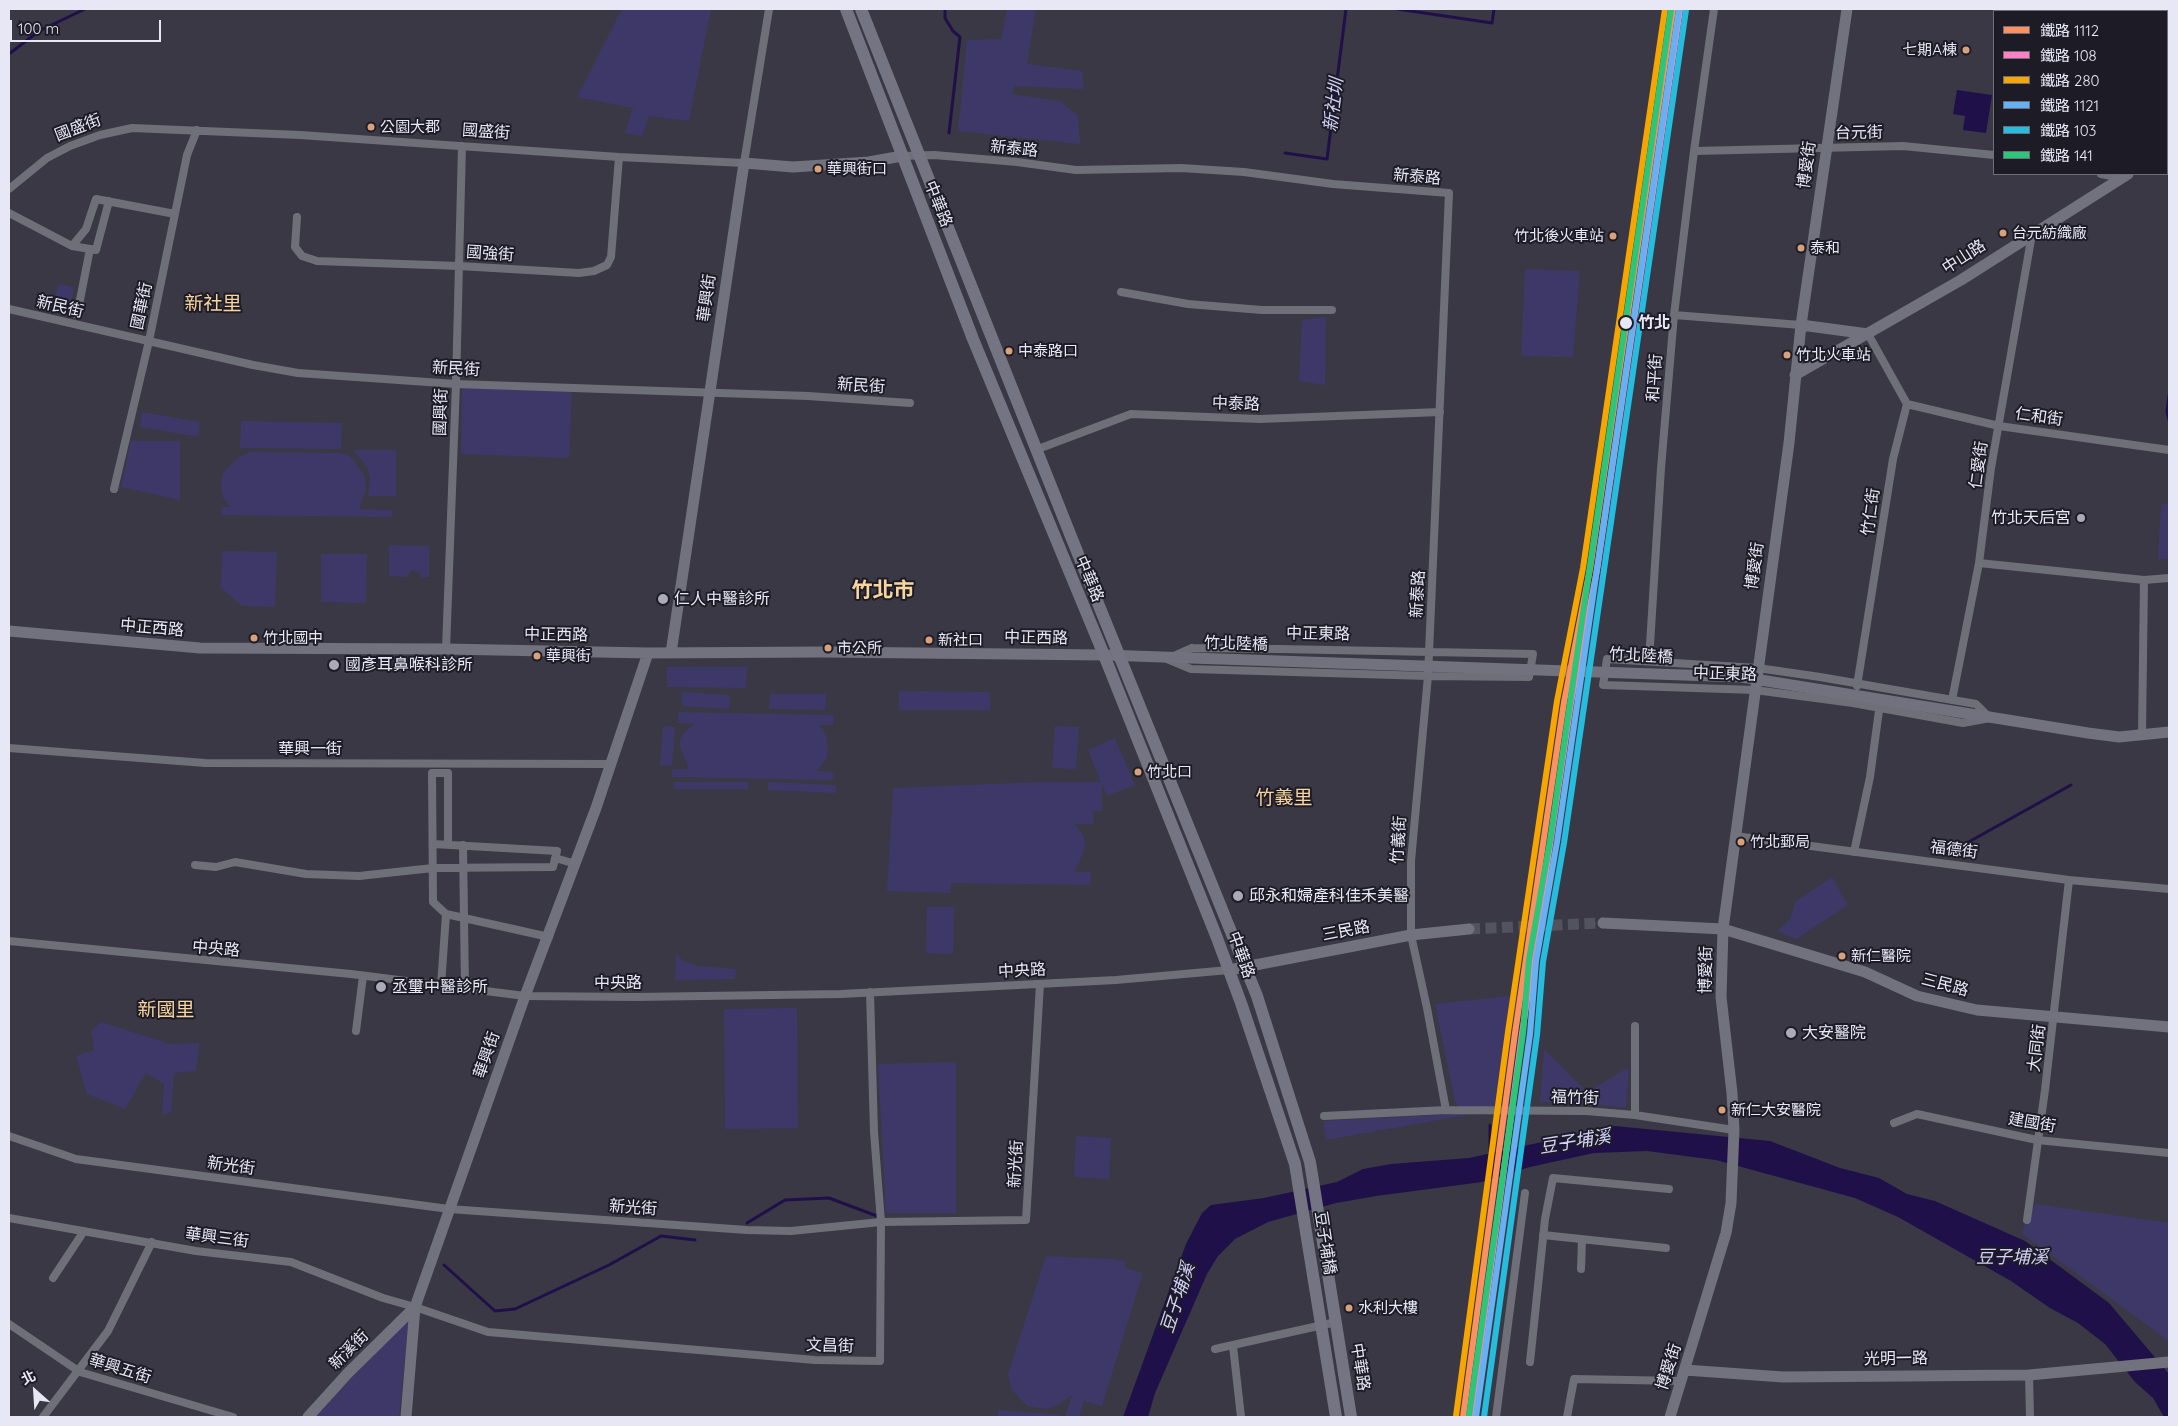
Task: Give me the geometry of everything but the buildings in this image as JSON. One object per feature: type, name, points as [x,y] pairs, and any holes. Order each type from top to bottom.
[{"type":"main road","name":"中華路","points":[[846,9],[973,339],[1104,655],[1230,970],[1295,1164]]},
{"type":"main road","name":"中華路","points":[[861,9],[917,155],[1038,449],[1119,656],[1246,967],[1310,1162]]},
{"type":"main road","name":"豆子埔橋","points":[[1310,1162],[1336,1322]]},
{"type":"main road","name":"豆子埔橋","points":[[1295,1164],[1322,1326]]},
{"type":"main road","name":"中華路","points":[[1336,1322],[1351,1417]]},
{"type":"main road","name":"中華路","points":[[1322,1326],[1336,1417]]},
{"type":"street","name":"華興街","points":[[671,653],[744,163],[769,9]]},
{"type":"street","name":"和平街","points":[[1649,661],[1661,468],[1674,315],[1694,150],[1714,9]]},
{"type":"street","name":"博愛街","points":[[1670,1417],[1726,1232],[1733,1181],[1734,1130],[1732,1094],[1721,997],[1723,928],[1801,325],[1847,9]]},
{"type":"street","name":"國盛街","points":[[9,189],[47,158],[100,135],[132,128],[197,130],[793,167],[869,162],[917,155]]},
{"type":"street","name":"國華街","points":[[114,489],[149,341],[187,155],[197,130]]},
{"type":"street","name":"國興街","points":[[446,649],[456,384],[462,146]]},
{"type":"street","name":"台元街","points":[[1694,150],[1903,146],[1993,155]]},
{"type":"street","name":"新泰路","points":[[917,155],[1017,162],[1076,170],[1181,168],[1244,172],[1333,184],[1449,193],[1440,412],[1433,514],[1429,656]]},
{"type":"street","name":"國強街","points":[[297,218],[295,247],[302,256],[317,261],[459,266],[579,273],[594,271],[607,265],[612,248],[619,157]]},
{"type":"street","name":"中山路","points":[[1796,375],[1961,280],[2032,233],[2125,176]]},
{"type":"street","points":[[72,246],[86,229],[96,199],[175,214]]},
{"type":"street","points":[[9,212],[72,246],[96,250],[109,202]]},
{"type":"street","name":"仁愛街","points":[[1952,700],[1978,563],[2032,233]]},
{"type":"street","points":[[77,315],[90,249]]},
{"type":"street","points":[[1122,292],[1188,304],[1262,310],[1332,310]]},
{"type":"street","name":"新民街","points":[[9,309],[298,373],[456,384],[808,396],[910,404]]},
{"type":"street","points":[[1674,315],[1801,325],[1868,334],[1907,404]]},
{"type":"street","name":"仁和街","points":[[1907,404],[1999,426],[2169,450]]},
{"type":"street","name":"竹仁街","points":[[1853,703],[1858,683],[1893,459],[1907,404]]},
{"type":"street","name":"中泰路","points":[[1038,449],[1131,414],[1260,419],[1440,412]]},
{"type":"street","points":[[1978,563],[2144,580],[2169,578]]},
{"type":"street","points":[[2142,734],[2144,580]]},
{"type":"street","name":"中正西路","points":[[9,632],[200,648],[446,649],[648,653],[946,652],[1119,656]]},
{"type":"street","name":"中正東路","points":[[1119,656],[1167,659],[1191,669],[1529,677],[1533,654],[1429,656],[1192,648],[1167,659]]},
{"type":"street","name":"華興街","points":[[406,1417],[415,1307],[525,996],[576,864],[648,653]]},
{"type":"street","name":"竹義街","points":[[1429,656],[1411,861],[1411,935],[1446,1110]]},
{"type":"street","name":"竹北陸橋","points":[[1167,659],[1742,676],[1990,718]]},
{"type":"street","name":"中正東路","points":[[1990,718],[1976,704],[1758,668],[1607,659],[1603,685],[1755,690],[1853,703],[1963,723],[1990,718],[2119,736],[2169,732]]},
{"type":"street","points":[[1854,852],[1870,777],[1883,688]]},
{"type":"street","name":"華興一街","points":[[9,748],[205,762],[611,764]]},
{"type":"street","points":[[448,845],[448,773],[432,773],[434,902],[446,914],[549,937]]},
{"type":"street","name":"福德街","points":[[1735,836],[2069,880],[2169,889]]},
{"type":"street","points":[[195,865],[216,867],[236,862],[306,874],[340,876],[464,866],[553,867],[557,851],[433,844]]},
{"type":"street","points":[[463,845],[465,988]]},
{"type":"street","points":[[555,858],[576,864]]},
{"type":"street","name":"大同街","points":[[2027,1220],[2054,1017],[2069,880]]},
{"type":"street","points":[[441,986],[446,914]]},
{"type":"street","name":"三民路","points":[[1603,923],[1723,928],[1865,972],[1917,996],[1977,1010],[2169,1026]]},
{"type":"street","name":"三民路","points":[[1230,970],[1411,935],[1469,929]]},
{"type":"street","name":"中央路","points":[[9,941],[363,976],[525,996],[714,997],[870,992],[1116,980],[1230,970]]},
{"type":"street","points":[[356,1031],[363,976]]},
{"type":"street","name":"新光街","points":[[9,1136],[76,1159],[449,1209],[747,1230],[791,1230],[881,1222],[1026,1220],[1040,984]]},
{"type":"street","name":"文昌街","points":[[415,1307],[488,1332],[815,1360],[880,1361],[881,1222],[874,1132],[870,992]]},
{"type":"street","points":[[1635,1026],[1635,1114]]},
{"type":"street","name":"福竹街","points":[[1324,1116],[1446,1110],[1586,1111],[1635,1114],[1734,1130]]},
{"type":"street","name":"建國街","points":[[1894,1124],[1918,1114],[2037,1140],[2169,1153]]},
{"type":"street","points":[[1530,1362],[1545,1219],[1553,1178],[1669,1189]]},
{"type":"street","points":[[1496,1417],[1525,1193]]},
{"type":"street","name":"華興三街","points":[[9,1218],[196,1251],[291,1262],[383,1298],[415,1307]]},
{"type":"street","points":[[52,1278],[84,1231]]},
{"type":"street","points":[[1543,1236],[1666,1248]]},
{"type":"street","points":[[1581,1269],[1582,1240]]},
{"type":"street","points":[[43,1417],[80,1372],[108,1331],[152,1242]]},
{"type":"street","name":"新溪街","points":[[308,1417],[348,1373],[415,1307]]},
{"type":"street","points":[[1215,1349],[1336,1322]]},
{"type":"street","name":"華興五街","points":[[9,1324],[80,1372],[233,1417]]},
{"type":"street","points":[[1233,1346],[1241,1417]]},
{"type":"street","name":"光明一路","points":[[1683,1376],[2029,1375],[2169,1362]]},
{"type":"street","points":[[2029,1375],[2030,1417]]},
{"type":"street","points":[[1567,1417],[1574,1379],[1683,1376]]},
{"type":"shaded area","points":[[622,9],[711,9],[689,121],[649,116],[642,136],[625,133],[633,108],[577,97]]},
{"type":"shaded area","points":[[1007,9],[1036,9],[1027,64],[1082,71],[1084,89],[1015,86],[1012,94],[1060,101],[1078,116],[1080,144],[958,131],[967,40],[1001,39]]},
{"type":"shaded area","points":[[1525,269],[1580,271],[1573,357],[1521,356]]},
{"type":"shaded area","points":[[58,284],[74,287],[69,312],[53,309]]},
{"type":"shaded area","points":[[1326,317],[1325,385],[1299,381],[1302,320]]},
{"type":"shaded area","points":[[462,388],[572,391],[569,458],[461,454]]},
{"type":"shaded area","points":[[142,412],[200,422],[198,437],[140,427]]},
{"type":"shaded area","points":[[241,421],[342,423],[341,449],[240,448]]},
{"type":"shaded area","points":[[131,441],[180,441],[180,500],[121,487]]},
{"type":"shaded area","points":[[354,450],[396,450],[396,496],[368,496],[370,479],[367,468]]},
{"type":"shaded area","points":[[250,452],[341,453],[347,455],[353,459],[364,475],[366,489],[359,509],[392,510],[392,517],[221,515],[222,507],[230,507],[223,498],[221,487],[223,473],[236,459]]},
{"type":"shaded area","points":[[2161,504],[2169,504],[2169,559],[2158,559]]},
{"type":"shaded area","points":[[389,545],[429,546],[429,577],[421,577],[420,573],[414,570],[407,577],[389,576]]},
{"type":"shaded area","points":[[222,551],[277,552],[275,607],[242,606],[221,588]]},
{"type":"shaded area","points":[[321,554],[367,554],[366,603],[321,602]]},
{"type":"shaded area","points":[[667,667],[747,667],[746,688],[667,687]]},
{"type":"shaded area","points":[[899,691],[990,692],[990,710],[899,710]]},
{"type":"shaded area","points":[[682,692],[730,695],[729,709],[682,706]]},
{"type":"shaded area","points":[[770,694],[826,694],[825,710],[769,709]]},
{"type":"shaded area","points":[[679,712],[834,715],[833,725],[819,725],[826,735],[828,749],[827,758],[817,771],[833,772],[833,780],[672,777],[672,769],[689,769],[679,744],[683,734],[694,724],[678,723]]},
{"type":"shaded area","points":[[663,726],[675,727],[672,766],[660,765]]},
{"type":"shaded area","points":[[1055,726],[1079,727],[1076,769],[1052,768]]},
{"type":"shaded area","points":[[1115,738],[1135,785],[1107,796],[1102,784],[1102,811],[1093,811],[1094,824],[1075,824],[1084,837],[1085,849],[1074,872],[1091,872],[1090,885],[951,883],[950,893],[887,891],[893,788],[1042,782],[1101,782],[1088,750]]},
{"type":"shaded area","points":[[674,782],[748,782],[748,789],[674,789]]},
{"type":"shaded area","points":[[768,782],[836,785],[836,793],[768,790]]},
{"type":"shaded area","points":[[1832,877],[1848,905],[1796,939],[1777,931],[1790,919],[1795,902]]},
{"type":"shaded area","points":[[927,907],[954,907],[953,954],[926,953]]},
{"type":"shaded area","points":[[676,953],[682,960],[697,966],[736,969],[735,979],[675,980]]},
{"type":"shaded area","points":[[1518,995],[1501,1106],[1460,1108],[1455,1102],[1435,1004]]},
{"type":"shaded area","points":[[797,1008],[798,1128],[725,1129],[724,1009]]},
{"type":"shaded area","points":[[101,1022],[170,1044],[199,1043],[196,1071],[174,1073],[171,1112],[162,1115],[164,1084],[146,1073],[125,1109],[87,1094],[76,1056],[94,1050],[91,1031]]},
{"type":"shaded area","points":[[1544,1049],[1587,1092],[1629,1067],[1626,1107],[1540,1102]]},
{"type":"shaded area","points":[[956,1062],[956,1213],[886,1213],[878,1064]]},
{"type":"shaded area","points":[[1478,1113],[1326,1140],[1323,1121]]},
{"type":"shaded area","points":[[1076,1136],[1111,1138],[1109,1179],[1074,1177]]},
{"type":"shaded area","points":[[2035,1204],[2169,1223],[2169,1341],[2021,1233]]},
{"type":"shaded area","points":[[1046,1256],[1114,1259],[1126,1262],[1125,1268],[1143,1273],[1102,1406],[1084,1401],[1079,1417],[1065,1417],[1072,1395],[1058,1405],[1046,1409],[1027,1406],[1011,1389],[1008,1374]]},
{"type":"shaded area","points":[[409,1319],[399,1417],[314,1417]]},
{"type":"shaded area","points":[[998,1410],[1060,1415],[1060,1417],[998,1417]]},
{"type":"water","points":[[1957,90],[1992,95],[1986,133],[1963,130],[1965,116],[1953,114]]},
{"type":"water","name":"豆子埔溪","points":[[1615,1126],[1770,1141],[1840,1168],[1879,1178],[1907,1194],[1935,1201],[2025,1241],[2109,1303],[2169,1374],[2169,1417],[2164,1417],[2153,1398],[2135,1382],[2105,1344],[2078,1323],[2050,1308],[2011,1281],[1898,1217],[1855,1198],[1716,1160],[1647,1151],[1594,1153],[1530,1167],[1482,1182],[1336,1203],[1268,1222],[1235,1239],[1218,1256],[1207,1274],[1155,1393],[1148,1417],[1123,1417],[1186,1244],[1202,1213],[1211,1205],[1264,1198],[1337,1182],[1363,1169],[1391,1164],[1469,1158]]},
{"type":"waterway","name":"新社圳","points":[[9,54],[39,31],[85,9]]},
{"type":"waterway","name":"新社圳","points":[[945,9],[945,18],[953,31],[960,37],[949,133]]},
{"type":"waterway","name":"新社圳","points":[[1285,153],[1327,159],[1346,9]]},
{"type":"waterway","name":"新社圳","points":[[1397,9],[1492,23],[1494,9]]},
{"type":"waterway","points":[[2169,395],[2167,412],[2169,420]]},
{"type":"waterway","points":[[1947,854],[2071,785]]},
{"type":"waterway","points":[[1490,1125],[1490,1156]]},
{"type":"waterway","points":[[747,1223],[785,1200],[829,1198],[877,1216]]},
{"type":"waterway","points":[[444,1265],[495,1311],[515,1309],[609,1265],[661,1236],[695,1240]]},
{"type":"tunnel","points":[[1469,929],[1603,923]]},
{"type":"rail line","name":"280","points":[[1456,1416],[1508,1032],[1557,701],[1583,568],[1665,9]]},
{"type":"rail line","name":"141","points":[[1469,1416],[1523,1033],[1529,960],[1550,841],[1671,9]]},
{"type":"rail line","name":"1112","points":[[1463,1417],[1515,1033],[1564,702],[1590,569],[1673,9]]},
{"type":"rail line","name":"1121","points":[[1476,1417],[1530,1034],[1536,961],[1557,842],[1679,9]]},
{"type":"rail line","name":"108","points":[[1471,1417],[1522,1034],[1571,703],[1597,570],[1680,10]]},
{"type":"rail line","name":"103","points":[[1484,1417],[1537,1035],[1543,962],[1564,843],[1686,10]]},
{"type":"place","name":"七期A棟","points":[[1966,50]]},
{"type":"place","name":"公園大郡","points":[[371,127]]},
{"type":"place","name":"華興街口","points":[[818,169]]},
{"type":"place","name":"台元紡織廠","points":[[2003,233]]},
{"type":"place","name":"竹北後火車站","points":[[1613,236]]},
{"type":"place","name":"泰和","points":[[1801,248]]},
{"type":"place","name":"竹北","points":[[1626,323]]},
{"type":"place","name":"中泰路口","points":[[1009,351]]},
{"type":"place","name":"竹北火車站","points":[[1787,355]]},
{"type":"place","name":"竹北天后宮","points":[[2081,518]]},
{"type":"place","name":"仁人中醫診所","points":[[663,599]]},
{"type":"place","name":"竹北國中","points":[[254,638]]},
{"type":"place","name":"新社口","points":[[929,640]]},
{"type":"place","name":"市公所","points":[[828,648]]},
{"type":"place","name":"華興街","points":[[537,656]]},
{"type":"place","name":"國彥耳鼻喉科診所","points":[[334,665]]},
{"type":"place","name":"竹北口","points":[[1138,772]]},
{"type":"place","name":"竹北郵局","points":[[1741,842]]},
{"type":"place","name":"邱永和婦產科佳禾美醫","points":[[1238,896]]},
{"type":"place","name":"新仁醫院","points":[[1842,956]]},
{"type":"place","name":"丞璽中醫診所","points":[[381,987]]},
{"type":"place","name":"大安醫院","points":[[1791,1033]]},
{"type":"place","name":"新仁大安醫院","points":[[1722,1110]]},
{"type":"place","name":"水利大樓","points":[[1349,1308]]},
{"type":"district","name":"新社里","points":[[213,304]]},
{"type":"district","name":"竹北市","points":[[883,591]]},
{"type":"district","name":"竹義里","points":[[1284,798]]},
{"type":"district","name":"新國里","points":[[166,1010]]}]
